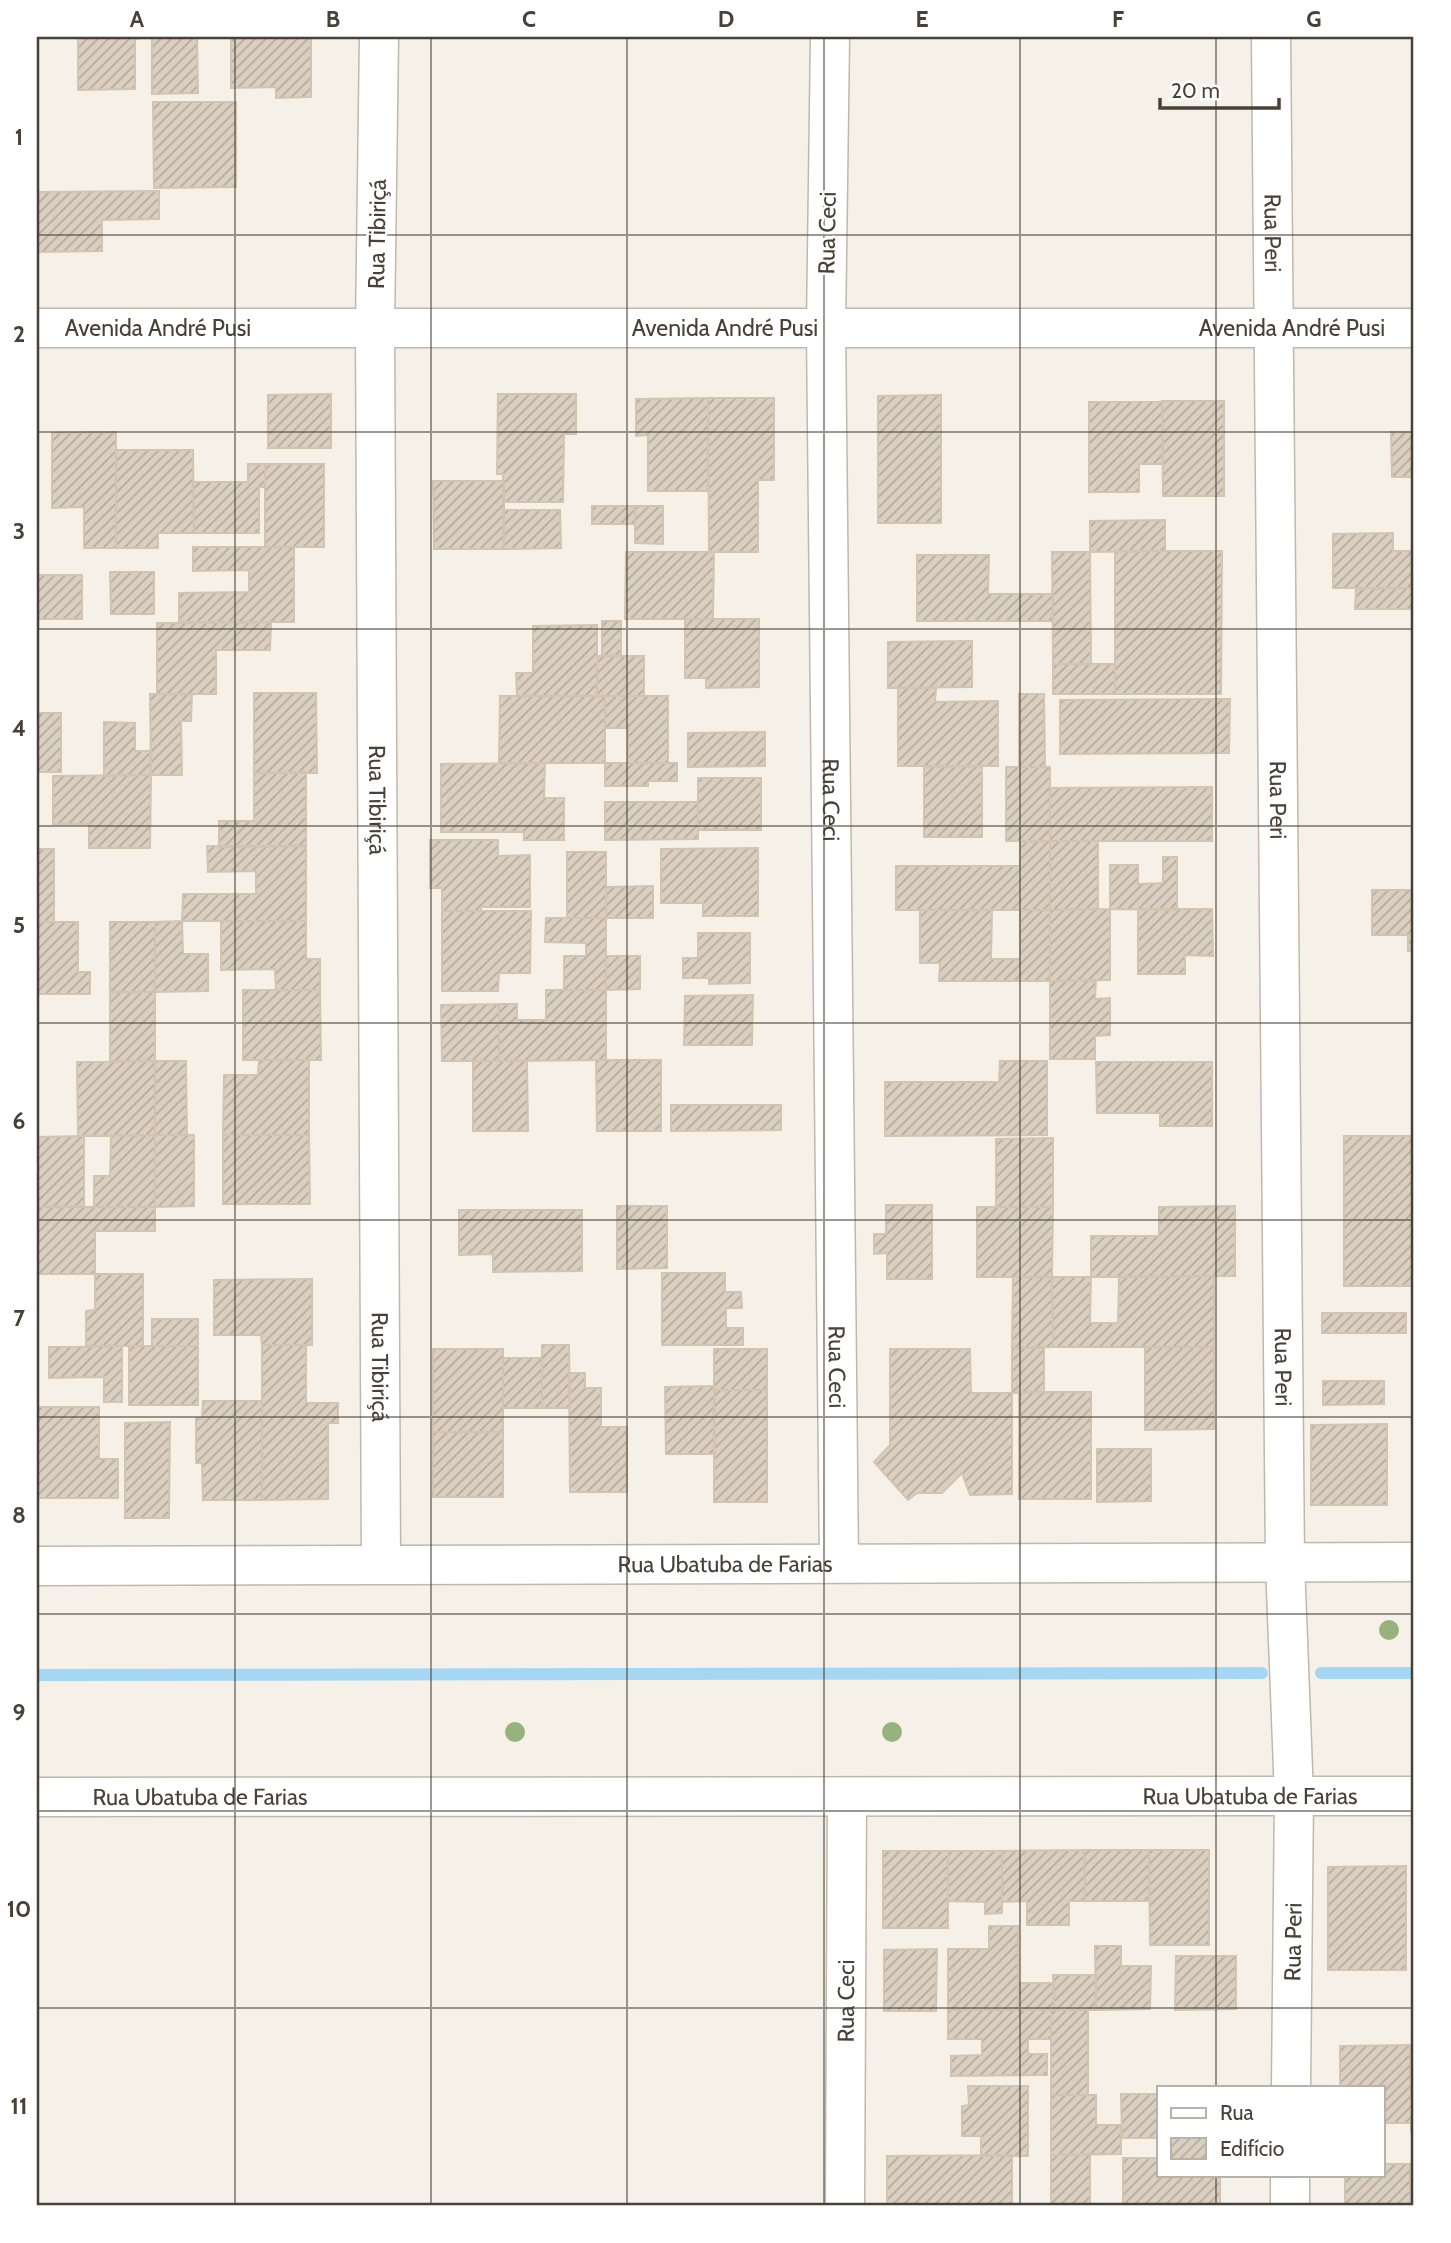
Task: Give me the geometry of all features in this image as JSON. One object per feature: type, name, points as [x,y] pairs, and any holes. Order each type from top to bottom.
[{"type":"street","name":"Rua Tibiriçá","points":[[379,37],[375,328],[381,1564]]},
{"type":"street","name":"Rua Ceci","points":[[830,37],[826,328],[839,1563]]},
{"type":"street","name":"Rua Peri","points":[[1271,37],[1284,1563],[1294,1796],[1291,2086]]},
{"type":"street","name":"Avenida André Pusi","points":[[37,328],[1414,328]]},
{"type":"street","name":"Rua Ubatuba de Farias","points":[[37,1566],[1414,1562]]},
{"type":"street","name":"Rua Ubatuba de Farias","points":[[37,1797],[1414,1796]]},
{"type":"street","name":"Rua Ceci","points":[[845,2206],[847,1797]]},
{"type":"street","points":[[1290,2176],[1290,2206]]},
{"type":"building","points":[[78,37],[150,37],[135,39],[135,89],[78,90]]},
{"type":"building","points":[[152,37],[197,37],[198,93],[152,94]]},
{"type":"building","points":[[231,37],[311,37],[311,97],[276,98],[276,87],[231,88]]},
{"type":"building","points":[[153,102],[236,102],[236,187],[154,188]]},
{"type":"building","points":[[159,191],[159,219],[102,220],[102,251],[37,252],[37,192]]},
{"type":"building","points":[[331,394],[331,448],[268,448],[268,395]]},
{"type":"building","points":[[498,394],[576,394],[576,434],[564,434],[563,502],[503,502],[503,474],[497,474]]},
{"type":"building","points":[[941,395],[941,523],[878,523],[878,396]]},
{"type":"building","points":[[708,398],[708,491],[648,491],[648,435],[636,436],[636,399]]},
{"type":"building","points":[[708,398],[774,398],[774,480],[758,480],[758,552],[709,552]]},
{"type":"building","points":[[1162,401],[1163,464],[1139,464],[1139,492],[1089,492],[1089,402]]},
{"type":"building","points":[[1162,401],[1224,401],[1224,496],[1163,496]]},
{"type":"building","points":[[116,432],[116,548],[84,548],[84,507],[52,508],[52,433]]},
{"type":"building","points":[[1391,432],[1414,432],[1414,477],[1392,477]]},
{"type":"building","points":[[116,450],[193,450],[194,533],[158,533],[158,548],[116,548]]},
{"type":"building","points":[[248,464],[265,464],[265,487],[259,487],[259,533],[194,533],[193,482],[248,482]]},
{"type":"building","points":[[265,464],[324,464],[324,547],[265,547]]},
{"type":"building","points":[[433,481],[504,481],[504,549],[434,549]]},
{"type":"building","points":[[592,506],[635,506],[635,524],[592,524]]},
{"type":"building","points":[[635,506],[663,506],[663,544],[635,543]]},
{"type":"building","points":[[503,510],[560,510],[561,548],[504,549]]},
{"type":"building","points":[[1165,520],[1165,551],[1090,552],[1090,521]]},
{"type":"building","points":[[1393,533],[1393,551],[1414,551],[1414,588],[1333,588],[1333,534]]},
{"type":"building","points":[[193,547],[294,547],[294,622],[179,622],[179,593],[249,592],[249,570],[193,571]]},
{"type":"building","points":[[1115,551],[1222,551],[1221,694],[1115,694]]},
{"type":"building","points":[[626,552],[714,552],[713,619],[625,619]]},
{"type":"building","points":[[1052,552],[1090,552],[1091,664],[1053,664]]},
{"type":"building","points":[[917,555],[989,555],[988,594],[1053,594],[1053,621],[917,621]]},
{"type":"building","points":[[110,572],[154,572],[154,614],[111,614]]},
{"type":"building","points":[[37,575],[82,575],[82,619],[37,619]]},
{"type":"building","points":[[1414,588],[1414,609],[1355,609],[1356,589]]},
{"type":"building","points":[[685,619],[759,619],[759,687],[706,688],[706,678],[685,678]]},
{"type":"building","points":[[602,621],[621,621],[621,655],[602,656]]},
{"type":"building","points":[[271,622],[270,650],[216,650],[216,694],[157,694],[157,623]]},
{"type":"building","points":[[597,625],[597,696],[517,696],[516,673],[533,673],[533,626]]},
{"type":"building","points":[[972,641],[972,687],[888,688],[888,642]]},
{"type":"building","points":[[597,656],[644,656],[644,696],[597,696]]},
{"type":"building","points":[[1053,664],[1115,664],[1115,694],[1053,694]]},
{"type":"building","points":[[898,688],[936,688],[935,702],[998,701],[998,766],[898,766]]},
{"type":"building","points":[[254,693],[316,693],[317,773],[254,773]]},
{"type":"building","points":[[150,694],[192,694],[191,721],[181,721],[182,775],[151,775]]},
{"type":"building","points":[[1019,694],[1044,694],[1045,767],[1019,767]]},
{"type":"building","points":[[500,696],[605,696],[605,763],[499,763]]},
{"type":"building","points":[[605,696],[668,696],[668,763],[628,763],[628,728],[605,728]]},
{"type":"building","points":[[1230,699],[1229,753],[1060,754],[1060,700]]},
{"type":"building","points":[[37,713],[61,713],[61,772],[37,772]]},
{"type":"building","points":[[104,722],[135,723],[135,751],[150,751],[151,775],[104,776]]},
{"type":"building","points":[[765,732],[765,766],[688,767],[688,733]]},
{"type":"building","points":[[545,763],[544,798],[564,798],[564,840],[524,840],[524,832],[441,832],[441,764]]},
{"type":"building","points":[[605,763],[677,763],[677,781],[648,781],[648,786],[605,786]]},
{"type":"building","points":[[982,766],[982,837],[924,837],[924,767]]},
{"type":"building","points":[[1006,767],[1050,767],[1050,841],[1006,841]]},
{"type":"building","points":[[306,772],[306,846],[219,847],[219,821],[254,821],[254,773]]},
{"type":"building","points":[[151,775],[150,848],[89,848],[89,824],[53,824],[53,776]]},
{"type":"building","points":[[698,778],[761,778],[761,830],[698,830]]},
{"type":"building","points":[[1212,787],[1212,841],[1050,841],[1050,788]]},
{"type":"building","points":[[605,802],[698,802],[698,839],[605,840]]},
{"type":"building","points":[[430,840],[498,840],[498,856],[530,855],[530,907],[481,907],[481,911],[442,911],[442,888],[430,888]]},
{"type":"building","points":[[1050,841],[1050,910],[896,910],[896,866],[1020,866],[1020,842]]},
{"type":"building","points":[[1050,841],[1098,841],[1098,909],[1050,910]]},
{"type":"building","points":[[207,846],[306,846],[306,921],[182,921],[183,894],[256,894],[256,871],[208,872]]},
{"type":"building","points":[[758,848],[758,916],[703,916],[703,903],[661,903],[661,849]]},
{"type":"building","points":[[37,849],[54,849],[54,922],[37,922]]},
{"type":"building","points":[[567,852],[606,852],[606,918],[567,918]]},
{"type":"building","points":[[1163,857],[1177,857],[1177,910],[1110,909],[1110,865],[1138,865],[1138,884],[1163,883]]},
{"type":"building","points":[[653,886],[653,918],[606,918],[606,887]]},
{"type":"building","points":[[1372,890],[1414,890],[1414,951],[1408,951],[1408,935],[1372,935]]},
{"type":"building","points":[[1110,909],[1110,980],[1050,981],[1050,910]]},
{"type":"building","points":[[1138,909],[1212,909],[1213,956],[1185,955],[1185,974],[1138,974]]},
{"type":"building","points":[[920,910],[992,910],[991,959],[1020,959],[1020,910],[1050,910],[1050,981],[939,981],[940,963],[920,963]]},
{"type":"building","points":[[442,911],[531,911],[530,973],[499,973],[498,991],[442,991]]},
{"type":"building","points":[[546,918],[606,918],[606,990],[564,990],[564,956],[586,956],[586,943],[545,942]]},
{"type":"building","points":[[182,921],[183,954],[208,954],[208,991],[155,992],[155,922]]},
{"type":"building","points":[[221,921],[306,921],[306,959],[320,959],[320,990],[276,990],[275,969],[221,970]]},
{"type":"building","points":[[37,922],[78,922],[78,972],[90,972],[90,994],[37,994]]},
{"type":"building","points":[[110,922],[155,922],[155,992],[110,992]]},
{"type":"building","points":[[698,933],[750,933],[750,983],[709,984],[709,978],[683,978],[683,958],[698,958]]},
{"type":"building","points":[[606,956],[640,956],[640,989],[606,990]]},
{"type":"building","points":[[1096,980],[1095,999],[1110,998],[1110,1035],[1095,1036],[1095,1059],[1050,1059],[1050,981]]},
{"type":"building","points":[[243,990],[320,990],[321,1060],[243,1060]]},
{"type":"building","points":[[546,990],[606,990],[606,1060],[499,1061],[499,1004],[517,1004],[517,1020],[546,1020]]},
{"type":"building","points":[[110,992],[155,992],[155,1061],[110,1061]]},
{"type":"building","points":[[753,995],[752,1045],[684,1045],[685,996]]},
{"type":"building","points":[[499,1004],[499,1061],[442,1061],[441,1005]]},
{"type":"building","points":[[259,1060],[309,1060],[309,1135],[223,1135],[224,1075],[258,1075]]},
{"type":"building","points":[[596,1060],[661,1060],[661,1131],[597,1131]]},
{"type":"building","points":[[155,1061],[186,1061],[187,1135],[155,1135]]},
{"type":"building","points":[[155,1061],[155,1135],[78,1136],[77,1062]]},
{"type":"building","points":[[473,1061],[527,1061],[528,1131],[473,1131]]},
{"type":"building","points":[[1000,1061],[1047,1061],[1047,1135],[885,1136],[885,1082],[999,1082]]},
{"type":"building","points":[[1096,1062],[1212,1062],[1212,1126],[1160,1126],[1160,1113],[1097,1113]]},
{"type":"building","points":[[671,1105],[781,1105],[781,1130],[671,1131]]},
{"type":"building","points":[[155,1135],[194,1135],[194,1206],[155,1207]]},
{"type":"building","points":[[155,1135],[155,1207],[94,1207],[94,1176],[110,1176],[111,1136]]},
{"type":"building","points":[[223,1135],[309,1135],[310,1204],[223,1204]]},
{"type":"building","points":[[84,1136],[84,1206],[37,1207],[37,1137]]},
{"type":"building","points":[[1344,1136],[1414,1136],[1414,1220],[1344,1220]]},
{"type":"building","points":[[1053,1138],[1053,1207],[996,1207],[996,1139]]},
{"type":"building","points":[[886,1205],[932,1205],[932,1279],[887,1279],[887,1253],[874,1254],[874,1234],[886,1234]]},
{"type":"building","points":[[617,1206],[667,1206],[667,1268],[617,1269]]},
{"type":"building","points":[[1235,1206],[1235,1276],[1091,1277],[1091,1236],[1159,1236],[1159,1207]]},
{"type":"building","points":[[37,1207],[155,1207],[155,1231],[95,1231],[95,1274],[37,1274]]},
{"type":"building","points":[[977,1207],[1053,1207],[1052,1277],[977,1277]]},
{"type":"building","points":[[459,1210],[582,1210],[582,1271],[493,1272],[493,1254],[459,1255]]},
{"type":"building","points":[[1344,1220],[1414,1220],[1414,1286],[1344,1286]]},
{"type":"building","points":[[662,1273],[725,1273],[725,1292],[741,1292],[742,1308],[726,1308],[726,1328],[743,1328],[743,1345],[662,1345]]},
{"type":"building","points":[[95,1274],[143,1274],[143,1346],[86,1346],[86,1311],[95,1310]]},
{"type":"building","points":[[1214,1276],[1214,1347],[1053,1347],[1052,1277],[1091,1277],[1090,1323],[1118,1323],[1119,1277]]},
{"type":"building","points":[[1013,1277],[1052,1277],[1053,1347],[1012,1348]]},
{"type":"building","points":[[312,1279],[312,1345],[262,1345],[261,1335],[214,1335],[214,1280]]},
{"type":"building","points":[[1322,1313],[1406,1313],[1406,1333],[1322,1333]]},
{"type":"building","points":[[152,1319],[198,1319],[198,1346],[152,1346]]},
{"type":"building","points":[[262,1345],[306,1345],[306,1403],[338,1403],[338,1423],[328,1423],[328,1499],[262,1500]]},
{"type":"building","points":[[542,1345],[569,1345],[570,1408],[542,1408]]},
{"type":"building","points":[[122,1346],[122,1402],[104,1402],[104,1377],[49,1378],[49,1347]]},
{"type":"building","points":[[129,1346],[198,1346],[198,1405],[129,1405]]},
{"type":"building","points":[[1145,1347],[1214,1347],[1214,1429],[1145,1430]]},
{"type":"building","points":[[1012,1348],[1044,1348],[1044,1392],[1012,1393]]},
{"type":"building","points":[[433,1349],[503,1349],[503,1432],[433,1432]]},
{"type":"building","points":[[714,1349],[767,1349],[767,1390],[714,1390]]},
{"type":"building","points":[[890,1349],[970,1349],[971,1393],[1012,1393],[1012,1494],[970,1495],[962,1473],[942,1493],[917,1493],[908,1500],[874,1462],[890,1445]]},
{"type":"building","points":[[503,1358],[542,1358],[542,1408],[503,1408]]},
{"type":"building","points":[[569,1373],[585,1373],[585,1388],[601,1388],[601,1427],[627,1427],[627,1492],[570,1492]]},
{"type":"building","points":[[1323,1381],[1384,1381],[1384,1404],[1323,1405]]},
{"type":"building","points":[[714,1386],[715,1454],[666,1454],[665,1387]]},
{"type":"building","points":[[714,1390],[767,1390],[767,1502],[714,1502]]},
{"type":"building","points":[[1019,1392],[1091,1392],[1091,1499],[1019,1499]]},
{"type":"building","points":[[203,1401],[262,1401],[262,1500],[203,1500],[202,1463],[196,1463],[196,1418],[202,1418]]},
{"type":"building","points":[[38,1407],[99,1407],[99,1459],[118,1459],[118,1498],[38,1498]]},
{"type":"building","points":[[170,1422],[169,1518],[125,1518],[125,1423]]},
{"type":"building","points":[[1387,1424],[1387,1505],[1311,1505],[1311,1425]]},
{"type":"building","points":[[433,1432],[503,1432],[503,1497],[433,1497]]},
{"type":"building","points":[[1097,1449],[1151,1449],[1151,1501],[1097,1502]]},
{"type":"building","points":[[1084,1850],[1085,1901],[1069,1901],[1069,1925],[1027,1925],[1027,1901],[1002,1902],[1002,1851]]},
{"type":"building","points":[[1084,1850],[1149,1850],[1149,1901],[1085,1901]]},
{"type":"building","points":[[1149,1850],[1209,1850],[1209,1945],[1150,1945]]},
{"type":"building","points":[[883,1851],[948,1851],[948,1928],[883,1928]]},
{"type":"building","points":[[948,1851],[1002,1851],[1002,1913],[985,1914],[985,1902],[948,1901]]},
{"type":"building","points":[[1406,1866],[1406,1970],[1328,1970],[1328,1867]]},
{"type":"building","points":[[989,1926],[1018,1926],[1018,2010],[948,2010],[948,1949],[989,1949]]},
{"type":"building","points":[[1095,1946],[1121,1946],[1121,1966],[1151,1966],[1150,2009],[1096,2010]]},
{"type":"building","points":[[937,1949],[936,2011],[884,2011],[884,1950]]},
{"type":"building","points":[[1176,1956],[1236,1956],[1236,2009],[1175,2010]]},
{"type":"building","points":[[1053,1975],[1096,1975],[1096,2010],[1054,2010]]},
{"type":"building","points":[[1018,1983],[1054,1983],[1054,2010],[1018,2010]]},
{"type":"building","points":[[948,2010],[1051,2010],[1051,2039],[1028,2039],[1028,2054],[1047,2054],[1047,2075],[951,2076],[951,2056],[982,2055],[982,2039],[948,2039]]},
{"type":"building","points":[[1051,2010],[1088,2010],[1088,2095],[1051,2095]]},
{"type":"building","points":[[1410,2045],[1414,2132],[1411,2132],[1411,2123],[1384,2123],[1384,2086],[1340,2086],[1340,2046]]},
{"type":"building","points":[[968,2086],[1028,2086],[1028,2156],[981,2156],[981,2136],[962,2136],[962,2106],[969,2105]]},
{"type":"building","points":[[1121,2094],[1157,2094],[1157,2138],[1122,2138]]},
{"type":"building","points":[[1051,2095],[1096,2095],[1096,2125],[1121,2125],[1121,2154],[1051,2155]]},
{"type":"building","points":[[1090,2154],[1090,2206],[1051,2206],[1051,2155]]},
{"type":"building","points":[[1012,2155],[1012,2206],[887,2206],[887,2156]]},
{"type":"building","points":[[1123,2158],[1157,2158],[1157,2176],[1220,2176],[1220,2206],[1123,2206]]},
{"type":"building","points":[[1384,2164],[1410,2164],[1410,2206],[1345,2206],[1345,2176],[1384,2176]]},
{"type":"waterway","points":[[37,1675],[1262,1673]]},
{"type":"waterway","points":[[1321,1673],[1414,1673]]}]
